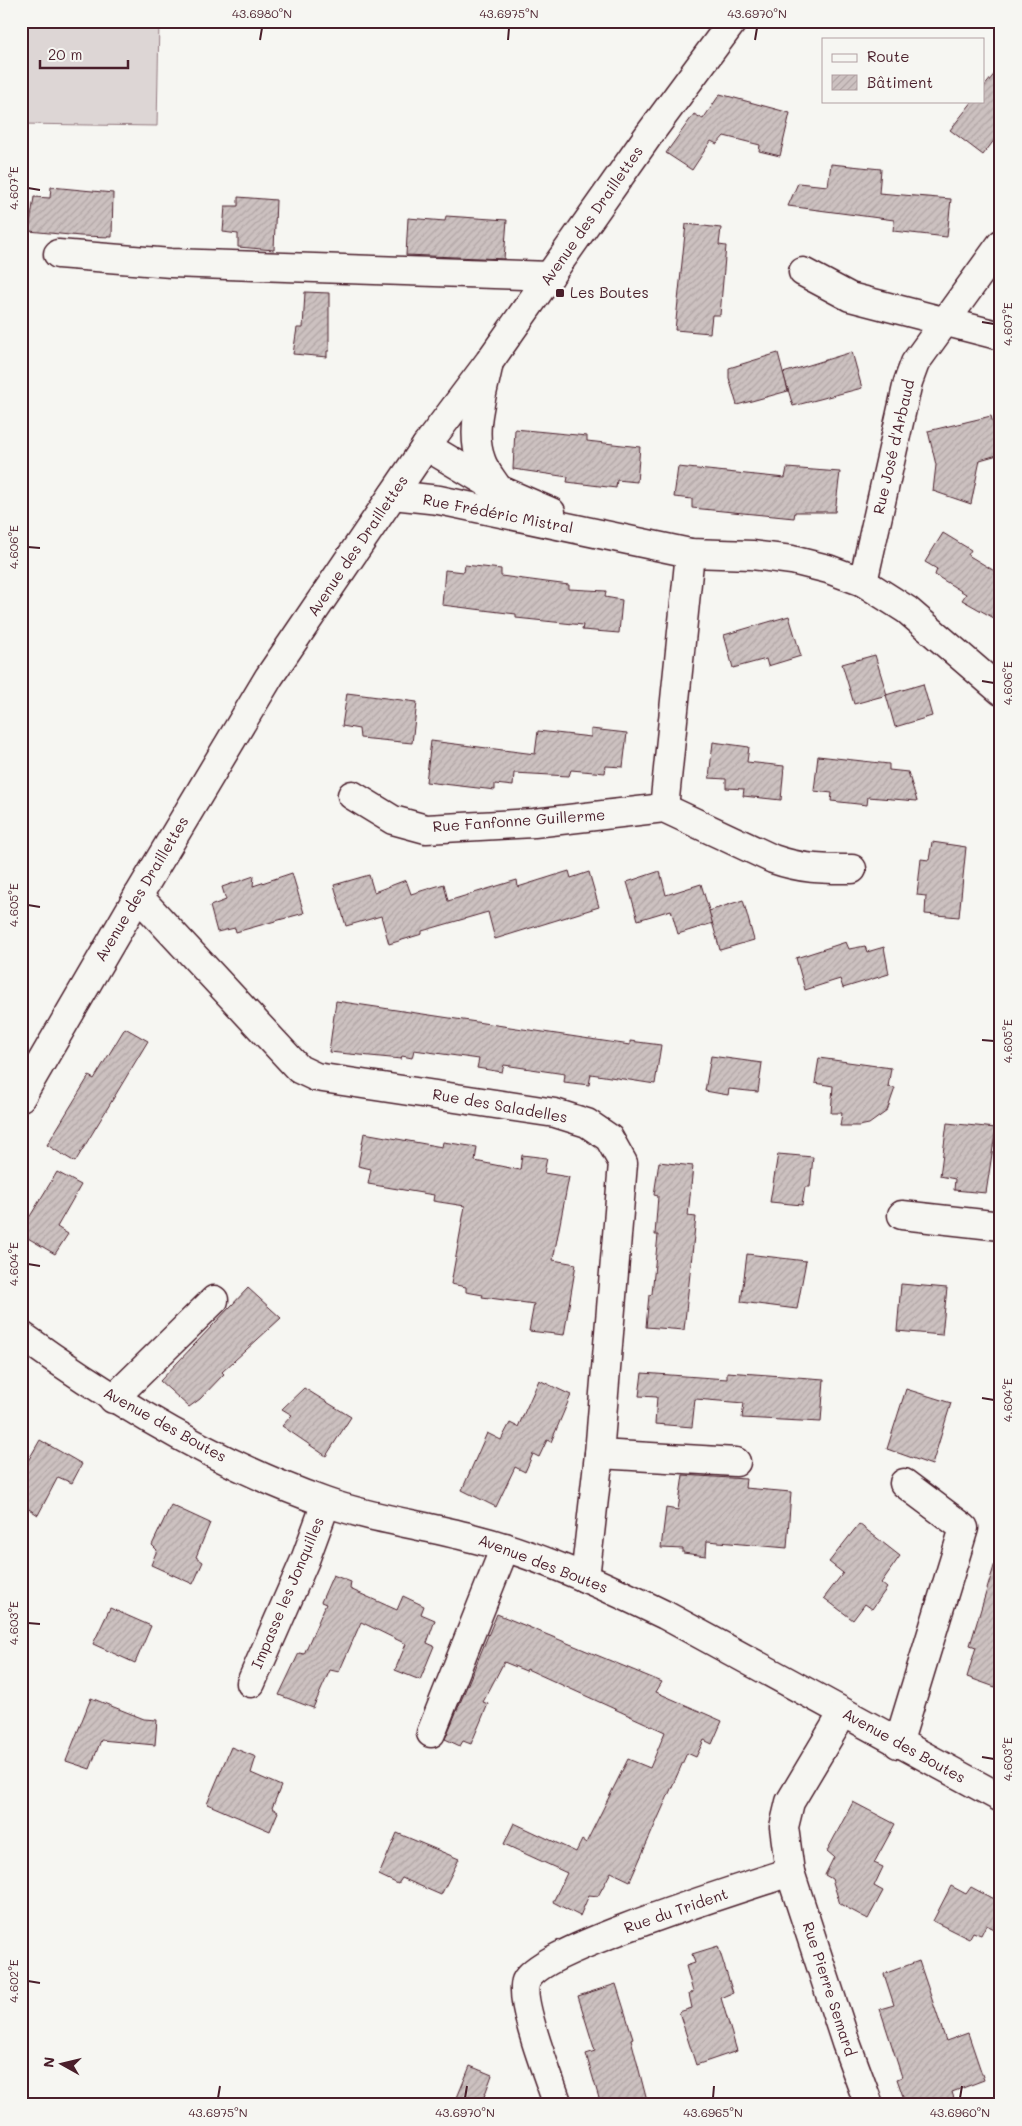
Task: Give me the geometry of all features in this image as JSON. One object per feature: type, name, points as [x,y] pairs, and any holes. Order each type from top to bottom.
[{"type":"street","name":"Avenue des Draillettes","points":[[21,1097],[269,677],[426,446],[489,362],[637,152],[733,21]]},
{"type":"street","name":"Rue José d'Arbaud","points":[[863,582],[908,382],[915,363],[1001,244]]},
{"type":"street","points":[[58,254],[171,263],[550,276]]},
{"type":"street","points":[[803,272],[850,297],[1001,336]]},
{"type":"street","name":"Rue Frédéric Mistral","points":[[489,362],[475,435],[476,448],[481,463],[498,489]]},
{"type":"street","name":"Rue Frédéric Mistral","points":[[426,446],[498,489],[602,535]]},
{"type":"street","name":"Rue Frédéric Mistral","points":[[393,495],[439,500],[690,553],[752,555],[792,560],[828,569],[863,582],[907,610],[1001,691]]},
{"type":"street","points":[[690,553],[664,808],[773,859],[790,865],[811,870],[852,869]]},
{"type":"street","name":"Rue Fanfonne Guillerme","points":[[352,795],[393,820],[426,829],[534,823],[664,808]]},
{"type":"street","name":"Rue des Saladelles","points":[[138,896],[299,1069],[316,1078],[555,1113],[587,1123],[609,1138],[623,1163],[599,1454],[584,1578]]},
{"type":"street","points":[[902,1215],[1001,1226]]},
{"type":"street","points":[[113,1399],[214,1300]]},
{"type":"street","name":"Avenue des Boutes","points":[[21,1335],[113,1399],[204,1448],[264,1477],[326,1502],[505,1548],[584,1578],[665,1615],[898,1744],[1001,1798]]},
{"type":"street","points":[[599,1454],[736,1462]]},
{"type":"street","points":[[898,1744],[964,1528],[904,1482]]},
{"type":"street","name":"Impasse les Jonquilles","points":[[250,1683],[305,1560],[326,1502]]},
{"type":"street","points":[[431,1732],[505,1548]]},
{"type":"street","points":[[790,1872],[784,1827],[790,1802],[843,1713]]},
{"type":"street","name":"Rue du Trident","points":[[558,2105],[530,2020],[524,1993],[526,1980],[546,1964],[593,1940],[790,1872]]},
{"type":"street","name":"Rue Pierre Semard","points":[[790,1872],[846,2043],[869,2105]]},
{"type":"shaded area","points":[[21,21],[159,21],[157,126],[21,124]]},
{"type":"building","points":[[1001,66],[1001,131],[983,155],[950,130],[972,102],[984,102],[984,87]]},
{"type":"building","points":[[720,94],[790,113],[780,156],[759,151],[760,145],[724,136],[717,144],[711,141],[692,170],[666,153],[694,114],[703,119]]},
{"type":"building","points":[[831,164],[881,169],[879,193],[951,199],[947,237],[893,231],[894,220],[788,206],[798,183],[828,186]]},
{"type":"building","points":[[51,187],[113,193],[112,237],[29,231],[34,197],[50,198]]},
{"type":"building","points":[[238,197],[276,200],[274,250],[238,247],[238,234],[223,232],[225,206],[238,206]]},
{"type":"building","points":[[446,216],[507,220],[504,259],[406,255],[408,218],[445,221]]},
{"type":"building","points":[[686,224],[721,228],[719,245],[726,246],[720,315],[712,315],[710,333],[675,330]]},
{"type":"building","points":[[305,292],[329,293],[329,351],[327,351],[327,357],[293,354],[297,328],[303,328]]},
{"type":"building","points":[[852,352],[862,388],[793,406],[783,373]]},
{"type":"building","points":[[778,353],[788,391],[737,405],[729,378],[729,368]]},
{"type":"building","points":[[991,416],[1001,454],[980,460],[971,504],[933,491],[936,465],[928,431]]},
{"type":"building","points":[[515,429],[587,436],[587,441],[640,447],[637,482],[617,480],[616,488],[567,482],[568,477],[513,469]]},
{"type":"building","points":[[678,467],[785,478],[787,468],[840,472],[835,512],[795,512],[794,518],[692,508],[692,499],[674,497]]},
{"type":"building","points":[[943,533],[971,550],[968,555],[1001,575],[1001,622],[962,600],[966,594],[935,575],[937,569],[925,562]]},
{"type":"building","points":[[465,565],[501,569],[501,576],[569,585],[569,589],[606,591],[605,597],[622,600],[619,633],[582,630],[583,625],[516,618],[516,614],[442,605],[445,570],[464,572]]},
{"type":"building","points":[[789,616],[801,656],[768,666],[766,659],[733,668],[724,635]]},
{"type":"building","points":[[875,655],[887,695],[854,704],[842,664]]},
{"type":"building","points":[[923,684],[932,716],[895,727],[886,695]]},
{"type":"building","points":[[347,693],[417,702],[412,743],[360,738],[359,729],[342,726]]},
{"type":"building","points":[[591,729],[627,733],[623,767],[606,766],[605,773],[571,770],[569,776],[514,773],[513,786],[495,784],[495,790],[426,782],[431,741],[535,754],[538,731],[591,737]]},
{"type":"building","points":[[713,742],[749,747],[747,762],[784,766],[781,800],[743,796],[744,789],[726,788],[726,779],[709,778]]},
{"type":"building","points":[[818,756],[889,764],[889,770],[908,772],[917,801],[868,797],[867,805],[831,801],[832,793],[814,791]]},
{"type":"building","points":[[932,842],[966,847],[959,917],[925,914],[926,896],[917,895],[921,859],[929,860]]},
{"type":"building","points":[[569,871],[571,878],[589,872],[599,907],[495,939],[488,912],[422,931],[422,934],[389,944],[381,916],[346,926],[334,885],[369,875],[374,892],[406,880],[411,894],[444,884],[448,901],[517,880],[518,887]]},
{"type":"building","points":[[660,871],[666,895],[701,884],[713,923],[678,934],[671,910],[638,920],[627,882]]},
{"type":"building","points":[[292,873],[304,913],[236,932],[235,928],[217,932],[210,906],[226,900],[222,887],[254,876],[253,886]]},
{"type":"building","points":[[743,900],[754,940],[720,950],[709,911]]},
{"type":"building","points":[[846,942],[849,949],[865,946],[867,952],[884,947],[889,974],[843,988],[840,979],[805,990],[796,958]]},
{"type":"building","points":[[336,1001],[630,1045],[630,1041],[661,1045],[655,1084],[591,1074],[589,1085],[564,1082],[565,1074],[504,1065],[502,1072],[477,1068],[479,1059],[414,1050],[412,1058],[402,1056],[401,1059],[329,1052]]},
{"type":"building","points":[[125,1028],[148,1041],[75,1162],[47,1145],[89,1076],[94,1079]]},
{"type":"building","points":[[711,1056],[762,1063],[758,1092],[729,1089],[728,1095],[705,1091]]},
{"type":"building","points":[[819,1058],[891,1068],[888,1087],[895,1088],[887,1111],[869,1124],[840,1126],[842,1113],[831,1113],[833,1086],[815,1083]]},
{"type":"building","points":[[947,1123],[996,1128],[986,1193],[954,1190],[955,1179],[940,1176]]},
{"type":"building","points":[[364,1133],[442,1147],[443,1142],[477,1147],[475,1161],[520,1170],[522,1155],[547,1158],[544,1173],[569,1177],[553,1260],[576,1264],[564,1335],[529,1331],[534,1304],[482,1297],[483,1295],[466,1292],[466,1287],[451,1284],[465,1206],[433,1201],[434,1195],[368,1184],[371,1169],[358,1166]]},
{"type":"building","points":[[778,1154],[813,1157],[810,1187],[805,1187],[802,1205],[770,1202]]},
{"type":"building","points":[[659,1162],[693,1166],[688,1216],[696,1217],[684,1330],[646,1327],[649,1295],[652,1294],[658,1235],[655,1235],[658,1196],[654,1195]]},
{"type":"building","points":[[57,1172],[81,1185],[57,1227],[68,1234],[55,1254],[21,1234],[21,1231]]},
{"type":"building","points":[[747,1254],[806,1261],[797,1309],[741,1302]]},
{"type":"building","points":[[901,1284],[947,1288],[942,1335],[897,1331]]},
{"type":"building","points":[[248,1288],[281,1318],[222,1372],[224,1374],[200,1399],[189,1407],[160,1381]]},
{"type":"building","points":[[727,1372],[824,1379],[821,1422],[742,1418],[744,1403],[695,1399],[692,1427],[655,1424],[657,1397],[639,1396],[642,1373],[727,1379]]},
{"type":"building","points":[[539,1380],[571,1395],[551,1442],[547,1440],[539,1457],[533,1454],[525,1472],[515,1467],[496,1507],[462,1490],[487,1433],[501,1440],[510,1423],[518,1427]]},
{"type":"building","points":[[304,1388],[351,1417],[326,1456],[282,1426],[292,1415],[282,1409]]},
{"type":"building","points":[[906,1389],[951,1403],[932,1465],[887,1449]]},
{"type":"building","points":[[40,1440],[82,1464],[72,1483],[58,1477],[38,1515],[21,1504],[21,1473]]},
{"type":"building","points":[[683,1475],[746,1479],[745,1488],[791,1492],[787,1548],[707,1541],[706,1556],[683,1553],[683,1549],[661,1548],[666,1508],[678,1510]]},
{"type":"building","points":[[171,1505],[210,1523],[196,1557],[203,1562],[193,1584],[151,1565],[157,1550],[152,1545]]},
{"type":"building","points":[[859,1524],[900,1556],[881,1583],[887,1588],[872,1609],[865,1604],[853,1620],[824,1598],[843,1573],[829,1562]]},
{"type":"building","points":[[995,1563],[1001,1564],[1001,1674],[995,1687],[967,1677],[976,1647],[970,1645]]},
{"type":"building","points":[[333,1575],[351,1582],[350,1589],[397,1610],[403,1596],[424,1606],[421,1614],[435,1620],[427,1643],[434,1646],[420,1680],[395,1670],[406,1644],[361,1622],[339,1672],[330,1670],[313,1708],[279,1695],[299,1653],[304,1654],[326,1604],[321,1602]]},
{"type":"building","points":[[110,1608],[151,1626],[135,1663],[93,1644]]},
{"type":"building","points":[[497,1614],[662,1682],[656,1692],[722,1721],[712,1744],[704,1740],[696,1757],[687,1753],[630,1881],[611,1872],[598,1896],[589,1895],[580,1916],[553,1902],[567,1873],[504,1844],[514,1823],[576,1852],[582,1840],[586,1843],[628,1759],[650,1768],[665,1732],[527,1669],[526,1671],[504,1662],[483,1702],[488,1704],[471,1744],[463,1741],[460,1746],[445,1739]]},
{"type":"building","points":[[91,1698],[144,1719],[157,1720],[155,1745],[101,1740],[90,1769],[66,1761]]},
{"type":"building","points":[[231,1747],[256,1757],[251,1773],[281,1786],[272,1808],[278,1812],[270,1831],[207,1804]]},
{"type":"building","points":[[853,1802],[895,1824],[874,1863],[883,1867],[874,1886],[883,1891],[868,1919],[840,1904],[832,1879],[825,1875],[834,1857],[827,1851]]},
{"type":"building","points":[[397,1833],[459,1859],[441,1895],[402,1878],[398,1884],[379,1875]]},
{"type":"building","points":[[951,1886],[966,1894],[971,1887],[1001,1903],[1001,1932],[986,1925],[981,1935],[973,1932],[969,1939],[933,1921]]},
{"type":"building","points":[[718,1946],[733,1993],[721,1998],[737,2051],[696,2065],[679,2012],[692,2008],[689,1994],[693,1992],[686,1966],[695,1963],[692,1954]]},
{"type":"building","points":[[919,1961],[946,2041],[968,2033],[984,2080],[952,2092],[956,2105],[906,2105],[897,2079],[902,2077],[880,2009],[894,2005],[884,1974]]},
{"type":"building","points":[[616,1984],[633,2038],[631,2039],[648,2105],[601,2105],[586,2054],[595,2051],[578,1996]]},
{"type":"building","points":[[470,2066],[492,2075],[481,2105],[454,2105]]},
{"type":"place","name":"Les Boutes","points":[[560,293]]}]
